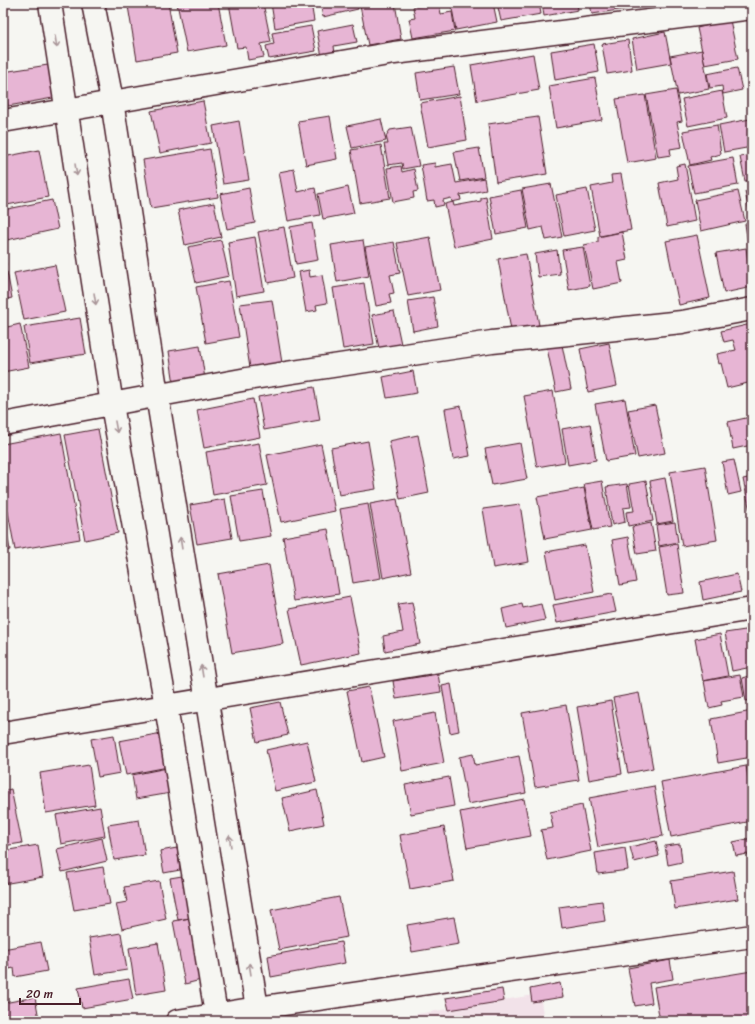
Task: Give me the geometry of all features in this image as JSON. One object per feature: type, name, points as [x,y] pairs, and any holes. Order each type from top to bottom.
[{"type":"street","points":[[50,3],[112,405],[166,706],[237,1014]]},
{"type":"street","points":[[93,3],[112,101],[157,395],[207,699],[237,1014]]},
{"type":"street","points":[[3,121],[394,53],[752,8]]},
{"type":"street","points":[[3,424],[246,379],[492,342],[682,322],[752,309]]},
{"type":"street","points":[[3,732],[752,609]]},
{"type":"street","points":[[177,1021],[237,1014],[752,936]]},
{"type":"shaded area","points":[[540,994],[544,1021],[375,1021]]},
{"type":"building","points":[[145,3],[168,3],[177,53],[137,60],[128,6]]},
{"type":"building","points":[[177,3],[218,3],[226,45],[187,52]]},
{"type":"building","points":[[229,3],[263,3],[271,42],[261,44],[264,57],[248,60],[246,47],[237,48]]},
{"type":"building","points":[[271,3],[311,3],[314,21],[275,28]]},
{"type":"building","points":[[320,3],[357,3],[358,9],[323,17]]},
{"type":"building","points":[[377,3],[395,3],[401,39],[368,45],[360,6]]},
{"type":"building","points":[[439,3],[441,14],[452,12],[455,31],[413,38],[409,19],[415,18],[413,7]]},
{"type":"building","points":[[451,3],[493,3],[497,22],[456,30]]},
{"type":"building","points":[[497,3],[539,3],[541,14],[501,21]]},
{"type":"building","points":[[542,3],[577,3],[578,10],[544,16]]},
{"type":"building","points":[[590,3],[631,3],[632,8],[592,14]]},
{"type":"building","points":[[730,20],[738,59],[705,65],[697,28]]},
{"type":"building","points":[[353,24],[357,42],[334,46],[335,54],[322,57],[317,31]]},
{"type":"building","points":[[311,26],[316,51],[269,59],[266,46],[274,44],[272,33]]},
{"type":"building","points":[[665,32],[671,63],[637,69],[632,39]]},
{"type":"building","points":[[628,40],[632,70],[607,74],[602,44]]},
{"type":"building","points":[[594,44],[599,72],[555,80],[551,51]]},
{"type":"building","points":[[702,50],[709,89],[678,95],[670,56]]},
{"type":"building","points":[[533,54],[539,90],[477,101],[471,65]]},
{"type":"building","points":[[48,65],[53,98],[8,106],[3,72]]},
{"type":"building","points":[[454,67],[459,94],[420,100],[416,73]]},
{"type":"building","points":[[737,68],[742,90],[723,94],[722,86],[710,88],[707,74]]},
{"type":"building","points":[[595,78],[602,120],[556,128],[549,86]]},
{"type":"building","points":[[676,90],[682,121],[677,122],[682,147],[670,149],[671,155],[658,157],[646,95]]},
{"type":"building","points":[[722,91],[727,118],[688,126],[682,99]]},
{"type":"building","points":[[645,95],[656,158],[627,163],[616,99]]},
{"type":"building","points":[[460,96],[467,140],[428,147],[420,103]]},
{"type":"building","points":[[203,101],[211,143],[160,153],[151,111]]},
{"type":"building","points":[[330,116],[337,159],[306,165],[298,121]]},
{"type":"building","points":[[538,117],[547,174],[496,182],[488,124]]},
{"type":"building","points":[[381,119],[386,141],[352,148],[347,126]]},
{"type":"building","points":[[750,119],[752,147],[724,152],[719,125]]},
{"type":"building","points":[[239,121],[249,180],[223,184],[213,126]]},
{"type":"building","points":[[717,125],[721,154],[710,157],[711,160],[690,165],[683,131]]},
{"type":"building","points":[[411,127],[419,166],[403,169],[402,163],[388,165],[384,144],[388,144],[386,136],[390,130]]},
{"type":"building","points":[[381,145],[390,198],[360,203],[351,150]]},
{"type":"building","points":[[479,148],[484,177],[460,181],[454,152]]},
{"type":"building","points":[[210,149],[218,197],[151,208],[143,160]]},
{"type":"building","points":[[39,150],[48,197],[7,205],[3,186],[3,157]]},
{"type":"building","points":[[752,155],[752,180],[745,181],[740,157]]},
{"type":"building","points":[[733,158],[738,185],[694,193],[688,166]]},
{"type":"building","points":[[435,163],[435,167],[452,164],[456,183],[484,178],[486,190],[460,195],[461,200],[452,202],[451,198],[443,200],[444,205],[435,207],[434,200],[427,201],[421,165]]},
{"type":"building","points":[[685,164],[695,221],[667,227],[659,183],[678,179],[676,166]]},
{"type":"building","points":[[401,166],[402,172],[414,169],[418,191],[413,192],[414,198],[393,202],[387,168]]},
{"type":"building","points":[[294,169],[298,192],[315,188],[320,215],[288,221],[279,172]]},
{"type":"building","points":[[621,174],[631,230],[600,236],[591,187],[612,183],[611,175]]},
{"type":"building","points":[[551,184],[562,237],[546,240],[543,227],[530,230],[522,189]]},
{"type":"building","points":[[348,187],[354,213],[323,219],[318,194]]},
{"type":"building","points":[[249,188],[255,223],[227,229],[220,194]]},
{"type":"building","points":[[587,189],[595,230],[564,236],[556,195]]},
{"type":"building","points":[[521,190],[528,228],[496,234],[489,196]]},
{"type":"building","points":[[752,190],[752,220],[751,220],[745,192]]},
{"type":"building","points":[[738,191],[745,221],[701,231],[695,200]]},
{"type":"building","points":[[486,197],[493,239],[454,247],[445,204],[453,202],[454,206],[481,201],[481,198]]},
{"type":"building","points":[[52,200],[58,229],[7,240],[3,210]]},
{"type":"building","points":[[214,203],[221,237],[185,245],[178,210]]},
{"type":"building","points":[[312,223],[318,260],[296,264],[290,227]]},
{"type":"building","points":[[752,223],[752,255],[750,256],[745,224]]},
{"type":"building","points":[[284,227],[293,278],[268,283],[258,232]]},
{"type":"building","points":[[622,232],[627,260],[618,262],[622,283],[593,289],[584,245],[598,242],[598,237]]},
{"type":"building","points":[[697,235],[710,298],[679,305],[666,241]]},
{"type":"building","points":[[255,237],[264,291],[236,296],[228,242]]},
{"type":"building","points":[[430,237],[440,290],[408,296],[397,243]]},
{"type":"building","points":[[221,240],[229,276],[196,283],[188,247]]},
{"type":"building","points":[[363,240],[369,276],[337,282],[331,245]]},
{"type":"building","points":[[394,242],[400,273],[390,275],[394,293],[389,294],[391,303],[376,306],[365,247]]},
{"type":"building","points":[[583,247],[590,286],[569,290],[562,250]]},
{"type":"building","points":[[746,248],[752,287],[724,293],[716,253]]},
{"type":"building","points":[[3,249],[6,265],[3,266]]},
{"type":"building","points":[[557,250],[560,274],[538,277],[535,254]]},
{"type":"building","points":[[526,254],[539,325],[511,330],[498,259]]},
{"type":"building","points":[[55,265],[65,312],[24,320],[14,273]]},
{"type":"building","points":[[309,270],[310,277],[322,275],[327,303],[316,305],[317,310],[306,312],[299,272]]},
{"type":"building","points":[[3,272],[7,272],[12,298],[3,300]]},
{"type":"building","points":[[229,281],[239,337],[206,343],[196,287]]},
{"type":"building","points":[[364,283],[374,344],[343,349],[333,288]]},
{"type":"building","points":[[433,297],[438,326],[413,331],[408,301]]},
{"type":"building","points":[[272,300],[282,363],[250,368],[240,304]]},
{"type":"building","points":[[394,311],[401,344],[379,348],[372,315]]},
{"type":"building","points":[[80,318],[86,354],[30,363],[24,327]]},
{"type":"building","points":[[20,324],[29,367],[3,372],[3,328]]},
{"type":"building","points":[[751,324],[752,382],[727,388],[721,363],[719,364],[717,354],[736,350],[733,340],[724,342],[721,331]]},
{"type":"building","points":[[609,343],[617,386],[588,392],[580,349]]},
{"type":"building","points":[[562,345],[571,389],[556,392],[547,348]]},
{"type":"building","points":[[200,346],[205,379],[174,384],[169,351]]},
{"type":"building","points":[[413,371],[417,393],[387,398],[383,377]]},
{"type":"building","points":[[314,387],[320,420],[264,430],[258,397]]},
{"type":"building","points":[[553,391],[565,462],[537,467],[524,396]]},
{"type":"building","points":[[253,399],[260,437],[204,448],[197,410]]},
{"type":"building","points":[[625,399],[635,456],[606,461],[595,404]]},
{"type":"building","points":[[655,405],[665,453],[638,458],[628,410]]},
{"type":"building","points":[[461,406],[470,456],[453,459],[445,409]]},
{"type":"building","points":[[750,417],[752,445],[733,449],[728,422]]},
{"type":"building","points":[[590,424],[596,460],[568,465],[562,429]]},
{"type":"building","points":[[98,429],[118,533],[85,540],[65,435]]},
{"type":"building","points":[[61,433],[80,539],[15,550],[3,485],[3,444]]},
{"type":"building","points":[[418,435],[429,493],[400,499],[389,441]]},
{"type":"building","points":[[368,441],[376,489],[339,495],[331,448]]},
{"type":"building","points":[[259,443],[267,485],[213,495],[206,452]]},
{"type":"building","points":[[520,443],[527,479],[492,485],[485,449]]},
{"type":"building","points":[[321,444],[335,511],[281,522],[267,455]]},
{"type":"building","points":[[734,460],[741,492],[728,495],[722,462]]},
{"type":"building","points":[[705,466],[717,540],[682,546],[670,472]]},
{"type":"building","points":[[752,477],[752,516],[751,516],[743,479]]},
{"type":"building","points":[[665,478],[673,521],[657,524],[650,481]]},
{"type":"building","points":[[602,481],[610,527],[593,530],[584,484]]},
{"type":"building","points":[[646,481],[653,521],[628,526],[626,512],[634,511],[629,484]]},
{"type":"building","points":[[627,484],[631,507],[623,508],[625,522],[612,525],[606,487]]},
{"type":"building","points":[[584,488],[592,530],[545,539],[537,497]]},
{"type":"building","points":[[263,491],[271,536],[239,541],[231,496]]},
{"type":"building","points":[[225,499],[232,538],[197,544],[190,505]]},
{"type":"building","points":[[397,499],[411,572],[383,578],[370,504]]},
{"type":"building","points":[[368,504],[381,578],[353,583],[340,509]]},
{"type":"building","points":[[520,504],[529,562],[493,568],[483,509]]},
{"type":"building","points":[[3,511],[10,550],[3,551]]},
{"type":"building","points":[[675,522],[678,542],[659,546],[656,525]]},
{"type":"building","points":[[651,523],[656,551],[637,554],[632,527]]},
{"type":"building","points":[[328,529],[339,594],[294,601],[283,537]]},
{"type":"building","points":[[628,537],[636,582],[620,585],[612,540]]},
{"type":"building","points":[[677,544],[684,593],[667,595],[659,547]]},
{"type":"building","points":[[585,545],[594,592],[555,600],[546,552]]},
{"type":"building","points":[[269,565],[283,644],[232,653],[218,574]]},
{"type":"building","points":[[737,574],[741,592],[703,600],[700,582]]},
{"type":"building","points":[[612,594],[616,612],[557,623],[553,605]]},
{"type":"building","points":[[350,597],[361,653],[301,665],[289,609]]},
{"type":"building","points":[[412,602],[420,644],[385,651],[383,636],[403,632],[398,604]]},
{"type":"building","points":[[522,604],[523,608],[541,604],[545,620],[506,628],[502,609]]},
{"type":"building","points":[[752,629],[752,667],[732,671],[725,633]]},
{"type":"building","points":[[720,634],[728,676],[703,681],[695,639]]},
{"type":"building","points":[[438,674],[441,692],[396,699],[393,681]]},
{"type":"building","points":[[740,675],[744,697],[721,701],[722,705],[709,708],[704,681]]},
{"type":"building","points":[[752,675],[752,700],[746,701],[742,678]]},
{"type":"building","points":[[451,684],[459,731],[450,733],[442,686]]},
{"type":"building","points":[[369,687],[384,757],[362,762],[347,691]]},
{"type":"building","points":[[639,693],[653,768],[628,773],[613,698]]},
{"type":"building","points":[[611,701],[622,774],[589,780],[577,707]]},
{"type":"building","points":[[280,702],[288,735],[257,742],[250,708]]},
{"type":"building","points":[[566,705],[579,780],[535,787],[522,713]]},
{"type":"building","points":[[752,711],[752,757],[718,763],[711,719]]},
{"type":"building","points":[[435,713],[444,763],[402,771],[393,721]]},
{"type":"building","points":[[162,733],[168,767],[126,775],[119,741]]},
{"type":"building","points":[[114,735],[120,773],[98,777],[91,739]]},
{"type":"building","points":[[307,741],[316,782],[275,791],[266,750]]},
{"type":"building","points":[[473,754],[475,765],[519,756],[526,793],[468,804],[459,757]]},
{"type":"building","points":[[89,765],[95,805],[46,813],[40,773]]},
{"type":"building","points":[[746,766],[752,797],[752,821],[671,837],[661,782]]},
{"type":"building","points":[[167,768],[171,793],[136,799],[132,775]]},
{"type":"building","points":[[449,777],[454,806],[411,814],[405,785]]},
{"type":"building","points":[[654,786],[663,836],[598,847],[589,798]]},
{"type":"building","points":[[11,789],[22,843],[3,846],[3,791]]},
{"type":"building","points":[[317,790],[324,824],[290,831],[282,798]]},
{"type":"building","points":[[524,799],[531,836],[467,848],[460,812]]},
{"type":"building","points":[[582,805],[591,851],[547,860],[541,830],[553,828],[550,812]]},
{"type":"building","points":[[100,807],[105,836],[61,844],[56,815]]},
{"type":"building","points":[[139,820],[145,855],[114,860],[108,825]]},
{"type":"building","points":[[444,827],[454,881],[410,889],[400,835]]},
{"type":"building","points":[[102,838],[107,861],[62,872],[57,849]]},
{"type":"building","points":[[752,838],[751,871],[748,854],[736,856],[733,842]]},
{"type":"building","points":[[656,841],[659,856],[634,862],[630,847]]},
{"type":"building","points":[[680,844],[682,862],[668,865],[665,846]]},
{"type":"building","points":[[38,845],[43,877],[3,884],[3,851]]},
{"type":"building","points":[[177,848],[180,870],[164,873],[160,851]]},
{"type":"building","points":[[625,848],[628,870],[598,874],[595,853]]},
{"type":"building","points":[[103,867],[110,904],[74,910],[67,873]]},
{"type":"building","points":[[733,871],[738,899],[675,909],[671,881]]},
{"type":"building","points":[[182,876],[190,918],[178,920],[170,878]]},
{"type":"building","points":[[159,881],[166,919],[122,929],[116,904],[127,902],[124,887]]},
{"type":"building","points":[[339,897],[347,937],[279,950],[271,910]]},
{"type":"building","points":[[602,901],[605,921],[562,928],[559,907]]},
{"type":"building","points":[[454,917],[459,944],[412,952],[407,925]]},
{"type":"building","points":[[190,918],[201,980],[185,984],[173,921]]},
{"type":"building","points":[[121,933],[127,970],[95,975],[89,938]]},
{"type":"building","points":[[41,942],[47,971],[15,977],[14,968],[9,969],[8,963],[3,964],[3,949]]},
{"type":"building","points":[[341,942],[345,963],[271,977],[268,956]]},
{"type":"building","points":[[158,943],[166,990],[136,995],[129,948]]},
{"type":"building","points":[[670,960],[673,979],[649,983],[652,1003],[635,1006],[628,968]]},
{"type":"building","points":[[752,971],[752,1021],[660,1021],[654,987]]},
{"type":"building","points":[[129,979],[133,999],[82,1008],[78,988]]},
{"type":"building","points":[[560,983],[563,997],[532,1002],[530,989]]},
{"type":"building","points":[[502,989],[504,1001],[449,1010],[446,998]]},
{"type":"building","points":[[35,997],[39,1019],[27,1021],[7,1021],[4,1003]]}]
